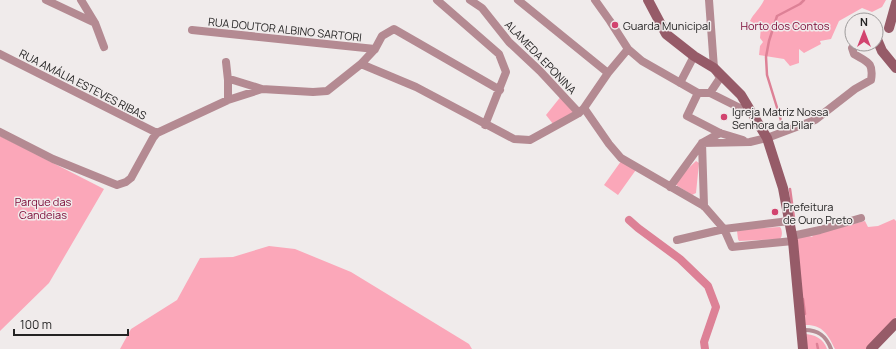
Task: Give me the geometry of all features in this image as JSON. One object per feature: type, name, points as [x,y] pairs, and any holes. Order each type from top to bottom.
[{"type":"street","points":[[46,0],[95,23]]},
{"type":"street","points":[[81,0],[95,23],[104,47]]},
{"type":"street","points":[[437,0],[499,54],[506,72],[485,125]]},
{"type":"street","name":"ALAMEDA EPONINA","points":[[470,0],[482,8],[509,42],[582,111],[621,158],[704,206],[724,229],[732,247],[792,238]]},
{"type":"street","points":[[518,0],[608,73]]},
{"type":"street","points":[[595,0],[610,20],[628,49],[642,61],[698,93],[710,93],[752,114],[767,138],[783,188],[792,238],[803,349]]},
{"type":"street","points":[[648,0],[666,34],[694,56],[714,68],[741,95],[755,119]]},
{"type":"street","points":[[709,0],[714,68],[720,78],[710,93]]},
{"type":"street","points":[[884,31],[894,29],[896,3]]},
{"type":"street","name":"RUA DOUTOR ALBINO SARTORI","points":[[262,89],[313,92],[327,91],[361,64],[375,49],[382,36],[394,29],[500,90]]},
{"type":"street","name":"RUA DOUTOR ALBINO SARTORI","points":[[192,30],[375,49]]},
{"type":"street","points":[[361,64],[416,87],[485,125],[514,139],[525,141],[530,140],[582,111],[608,73],[628,49]]},
{"type":"street","points":[[702,143],[750,142],[767,138],[815,120],[855,89],[871,80],[872,70],[870,63],[854,54],[853,52]]},
{"type":"street","points":[[883,52],[896,68]]},
{"type":"street","name":"RUA AMÁLIA ESTEVES RIBAS","points":[[0,54],[157,133]]},
{"type":"street","points":[[680,83],[694,56]]},
{"type":"street","points":[[226,62],[228,100]]},
{"type":"street","points":[[228,80],[233,80],[262,89]]},
{"type":"street","points":[[0,132],[53,159],[117,185],[126,182],[131,178],[157,133],[228,100],[262,89]]},
{"type":"street","points":[[698,93],[687,116],[720,133],[750,142]]},
{"type":"street","points":[[670,187],[702,143],[720,133]]},
{"type":"street","points":[[702,143],[704,206]]},
{"type":"street","points":[[792,238],[861,218]]},
{"type":"street","points":[[677,240],[724,229],[789,221]]},
{"type":"street","points":[[871,349],[896,323]]},
{"type":"lane","points":[[802,330],[817,332],[827,341],[831,349]]},
{"type":"green space","name":"Horto dos Contos","points":[[764,0],[886,0],[882,7],[872,12],[862,8],[855,12],[844,12],[844,18],[839,21],[831,39],[820,41],[821,44],[804,53],[799,49],[799,63],[790,66],[784,59],[759,55],[760,46],[763,42],[760,38],[761,27],[750,21]]},
{"type":"green space","points":[[562,95],[577,112],[553,124],[546,115]]},
{"type":"green space","name":"Parque das Candeias","points":[[0,136],[104,189],[49,283],[0,331]]},
{"type":"green space","points":[[624,157],[638,167],[618,195],[604,185]]},
{"type":"green space","points":[[696,161],[699,163],[696,193],[692,195],[673,183]]},
{"type":"green space","points":[[894,219],[896,221],[896,317],[868,349],[835,349],[824,331],[815,326],[804,325],[793,232],[813,237],[811,235],[865,221],[868,227],[878,226]]},
{"type":"green space","points":[[780,227],[782,236],[780,239],[739,241],[738,239],[737,231],[739,229]]},
{"type":"green space","points":[[269,246],[295,249],[351,272],[469,344],[472,349],[120,349],[131,329],[177,300],[200,258],[233,257]]},
{"type":"green space","points":[[804,334],[818,338],[824,342],[827,349],[805,349]]},
{"type":"waterway","points":[[783,127],[767,75],[766,57],[769,41],[777,16],[800,4],[804,0]]},
{"type":"waterway","points":[[790,189],[794,218]]},
{"type":"waterway","points":[[629,220],[680,259],[708,286],[716,307],[704,342],[705,349]]},
{"type":"waterway","points":[[803,299],[805,314]]},
{"type":"waterway","points":[[817,344],[818,349]]},
{"type":"place","name":"Guarda Municipal","points":[[615,25]]},
{"type":"place","name":"Igreja Matriz Nossa Senhora da Pilar","points":[[724,117]]},
{"type":"place","name":"Prefeitura de Ouro Preto","points":[[775,212]]}]
